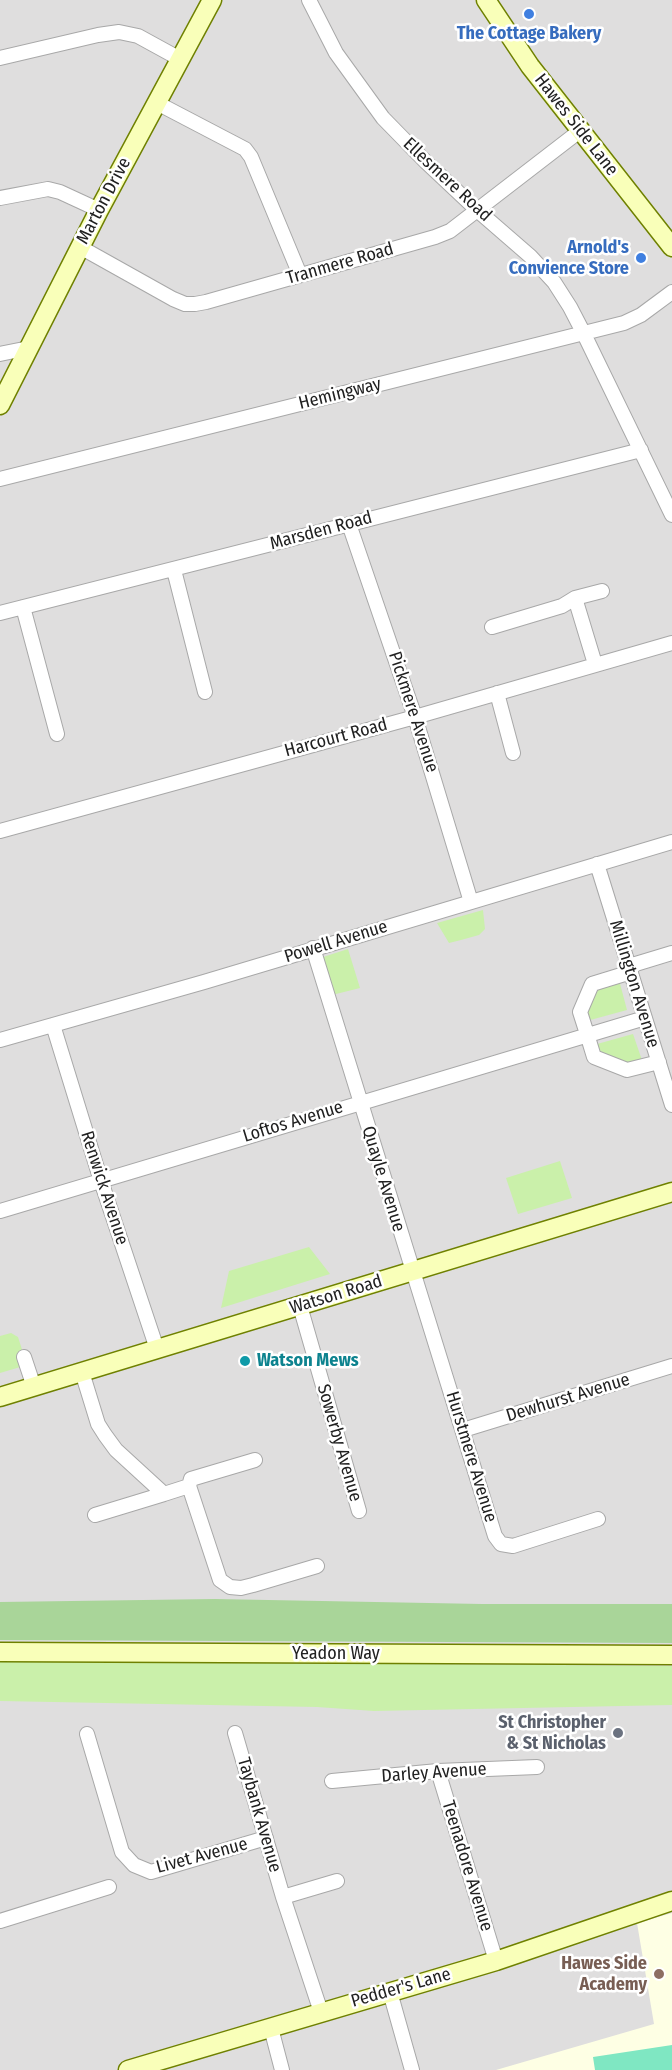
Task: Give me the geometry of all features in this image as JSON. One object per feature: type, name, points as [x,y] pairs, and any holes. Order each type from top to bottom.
[{"type":"street","name":"Marton Drive","points":[[0,405],[99,210],[212,0]]},
{"type":"street","name":"Ellesmere Road","points":[[309,0],[336,53],[383,118],[477,210],[531,256],[554,282],[584,334],[672,515]]},
{"type":"street","name":"Hawes Side Lane","points":[[486,0],[531,66],[672,247]]},
{"type":"street","points":[[0,58],[119,32],[138,36],[180,59]]},
{"type":"street","points":[[157,103],[235,142],[251,157],[300,275]]},
{"type":"street","name":"Tranmere Road","points":[[80,247],[173,299],[186,304],[206,302],[450,231],[581,130]]},
{"type":"street","points":[[0,198],[48,189],[99,210]]},
{"type":"street","name":"Hemingway","points":[[0,479],[624,323],[641,315],[672,292]]},
{"type":"street","points":[[0,354],[29,348]]},
{"type":"street","name":"Marsden Road","points":[[0,613],[641,450]]},
{"type":"street","name":"Pickmere Avenue","points":[[349,524],[416,717],[471,902]]},
{"type":"street","points":[[174,570],[205,692]]},
{"type":"street","points":[[492,627],[562,606],[575,598],[602,591]]},
{"type":"street","points":[[575,598],[595,664]]},
{"type":"street","points":[[23,608],[57,734]]},
{"type":"street","name":"Harcourt Road","points":[[0,831],[416,717],[672,643]]},
{"type":"street","points":[[497,693],[513,753]]},
{"type":"street","name":"Powell Avenue","points":[[0,1040],[672,842]]},
{"type":"street","name":"Millington Avenue","points":[[597,864],[645,1018],[664,1065],[672,1105]]},
{"type":"street","name":"Quayle Avenue","points":[[313,948],[412,1272]]},
{"type":"street","points":[[664,1065],[627,1070],[594,1057],[580,1012],[592,984],[672,953]]},
{"type":"street","name":"Loftos Avenue","points":[[0,1211],[645,1018]]},
{"type":"street","name":"Renwick Avenue","points":[[53,1025],[101,1181],[157,1349]]},
{"type":"street","name":"Watson Road","points":[[0,1397],[672,1192]]},
{"type":"street","name":"Hurstmere Avenue","points":[[412,1272],[495,1536],[501,1544],[513,1546],[598,1519]]},
{"type":"street","name":"Sowerby Avenue","points":[[300,1306],[359,1511]]},
{"type":"street","points":[[24,1357],[34,1387]]},
{"type":"street","name":"Dewhurst Avenue","points":[[463,1430],[672,1366]]},
{"type":"street","points":[[82,1372],[98,1424],[105,1435],[116,1450],[164,1494]]},
{"type":"street","points":[[255,1460],[191,1479],[189,1486],[220,1580],[230,1587],[247,1586],[317,1566]]},
{"type":"street","points":[[95,1515],[189,1486]]},
{"type":"street","name":"Yeadon Way","points":[[0,1652],[672,1655]]},
{"type":"street","name":"Taybank Avenue","points":[[235,1733],[283,1897],[321,2012]]},
{"type":"street","name":"Livet Avenue","points":[[87,1734],[122,1852],[134,1865],[151,1872],[266,1838]]},
{"type":"street","name":"Darley Avenue","points":[[332,1781],[438,1771],[537,1767]]},
{"type":"street","name":"Teenadore Avenue","points":[[438,1771],[496,1961]]},
{"type":"street","name":"Taybank Avenue","points":[[283,1897],[337,1881]]},
{"type":"street","points":[[0,1921],[109,1887]]},
{"type":"street","name":"Pedder's Lane","points":[[128,2070],[496,1961],[672,1901]]},
{"type":"street","points":[[390,1992],[412,2070]]},
{"type":"street","points":[[271,2028],[282,2070]]},
{"type":"shaded area","points":[[0,0],[672,0],[672,2070],[0,2070]]},
{"type":"shaded area","name":"Hawes Side Academy","points":[[672,1913],[672,2070],[496,2070],[654,2024],[637,1923]]},
{"type":"green space","points":[[483,910],[485,929],[479,935],[449,943],[437,923]]},
{"type":"green space","points":[[348,949],[360,988],[332,995],[320,958]]},
{"type":"green space","points":[[618,976],[627,1010],[583,1022],[592,984]]},
{"type":"green space","points":[[633,1034],[644,1066],[594,1057],[590,1046]]},
{"type":"green space","points":[[560,1161],[572,1198],[518,1214],[506,1178]]},
{"type":"green space","points":[[309,1247],[330,1274],[221,1308],[229,1271]]},
{"type":"green space","points":[[11,1333],[18,1337],[27,1365],[0,1373],[0,1336]]},
{"type":"green space","points":[[215,1599],[482,1604],[672,1604],[672,1643],[0,1640],[0,1602]]},
{"type":"green space","points":[[0,1661],[672,1666],[672,1705],[374,1711],[317,1707],[0,1701]]},
{"type":"green space","points":[[672,2045],[672,2070],[595,2070],[593,2057]]},
{"type":"place","name":"The Cottage Bakery","points":[[529,14]]},
{"type":"place","name":"Arnold's Convience Store","points":[[641,258]]},
{"type":"place","name":"Watson Mews","points":[[245,1361]]},
{"type":"place","name":"St Christopher & St Nicholas","points":[[618,1733]]},
{"type":"place","name":"Hawes Side Academy","points":[[659,1974]]}]
